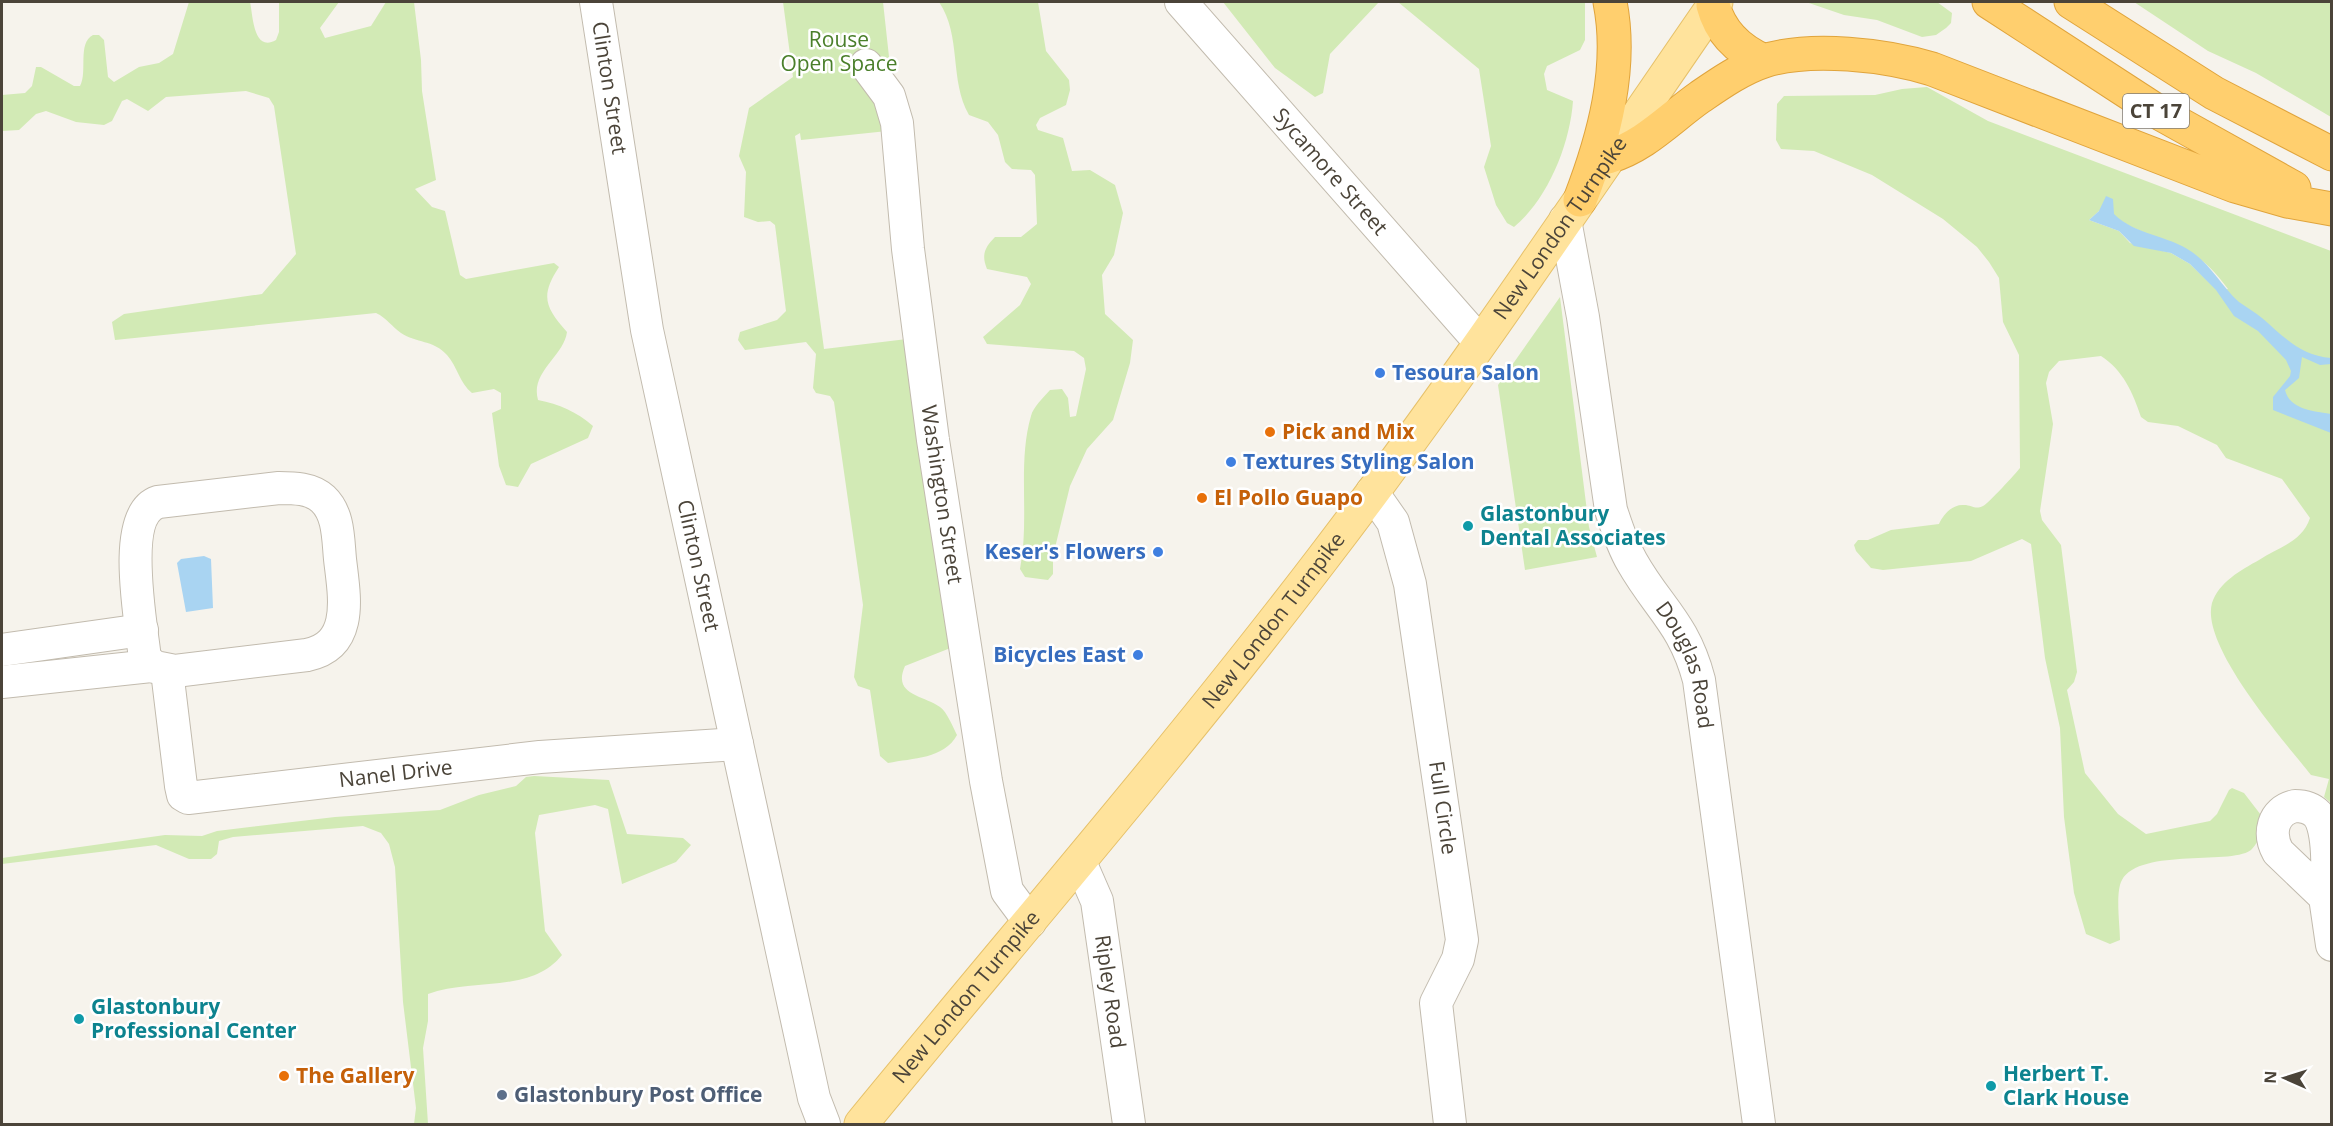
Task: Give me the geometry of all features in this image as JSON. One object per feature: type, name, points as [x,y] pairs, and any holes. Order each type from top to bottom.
[{"type":"highway","points":[[1572,210],[1601,135],[1609,97],[1615,39],[1610,2]]},
{"type":"highway","name":"CT 17","points":[[1989,2],[2163,115],[2226,152],[2331,208]]},
{"type":"highway","name":"CT 17","points":[[2072,2],[2214,93],[2331,154]]},
{"type":"highway","points":[[1715,3],[1718,18],[1732,39],[1752,56],[1764,61]]},
{"type":"highway","points":[[1608,157],[1633,148],[1701,96],[1764,61],[1837,54],[1910,62],[2235,186],[2287,201],[2331,208]]},
{"type":"main road","name":"New London Turnpike","points":[[861,1125],[1228,680],[1372,492],[1480,342],[1715,3]]},
{"type":"street","name":"Clinton Street","points":[[596,2],[647,330],[814,1098],[825,1125]]},
{"type":"street","name":"Sycamore Street","points":[[1181,2],[1480,342]]},
{"type":"street","name":"Washington Street","points":[[866,65],[889,96],[897,123],[908,249],[933,440],[986,781],[1007,891],[1030,922]]},
{"type":"street","name":"Douglas Road","points":[[1572,210],[1583,317],[1611,510],[1619,535],[1633,563],[1687,641],[1699,680],[1759,1125]]},
{"type":"street","name":"Nanel Drive","points":[[2,682],[159,668],[208,668],[318,653],[329,646],[340,628],[345,603],[336,526],[329,507],[314,493],[291,488],[153,504],[146,511],[135,543],[145,659],[159,668],[183,795],[188,798],[540,757],[737,744]]},
{"type":"street","name":"Full Circle","points":[[1372,492],[1393,522],[1410,584],[1462,940],[1458,959],[1436,1003],[1450,1125]]},
{"type":"street","points":[[2,650],[142,630]]},
{"type":"street","name":"Ripley Road","points":[[1080,862],[1097,902],[1130,1125]]},
{"type":"street","points":[[2325,897],[2331,945]]},
{"type":"green space","points":[[189,2],[250,2],[255,31],[258,37],[268,43],[276,40],[279,32],[279,2],[339,2],[320,28],[325,38],[371,26],[386,2],[414,2],[422,91],[436,180],[415,189],[432,207],[445,211],[460,275],[466,279],[554,263],[559,267],[547,294],[550,308],[567,332],[565,341],[539,381],[538,400],[567,409],[587,421],[593,426],[588,438],[531,464],[518,487],[506,485],[499,466],[492,413],[501,409],[501,393],[494,389],[472,393],[464,385],[450,359],[442,350],[401,333],[376,313],[115,340],[112,322],[124,314],[262,294],[296,254],[274,106],[269,98],[246,91],[166,97],[148,111],[127,99],[122,101],[112,121],[104,125],[76,122],[46,111],[36,114],[19,130],[2,131],[2,95],[25,93],[32,86],[36,67],[41,67],[74,86],[80,86],[85,44],[93,35],[99,35],[104,40],[108,77],[114,82],[139,67],[159,63],[173,54]]},
{"type":"green space","name":"Rouse Open Space","points":[[783,2],[883,2],[897,130],[801,140],[800,133],[795,136],[824,349],[907,339],[953,647],[905,666],[902,676],[906,689],[943,709],[957,735],[944,749],[936,753],[888,763],[880,756],[870,690],[858,686],[854,677],[863,605],[834,402],[830,396],[816,393],[813,388],[816,354],[806,342],[745,350],[738,340],[740,332],[777,320],[786,311],[775,225],[770,221],[758,222],[744,217],[746,172],[739,156],[749,108],[793,77]]},
{"type":"green space","points":[[939,2],[1038,2],[1046,51],[1069,80],[1070,90],[1066,105],[1040,118],[1036,125],[1038,130],[1063,138],[1072,171],[1090,170],[1115,185],[1123,213],[1114,255],[1102,275],[1105,314],[1133,340],[1130,363],[1113,420],[1087,449],[1070,486],[1053,556],[1053,574],[1048,580],[1025,577],[1020,569],[1023,550],[1027,434],[1032,413],[1050,390],[1062,389],[1068,398],[1070,417],[1076,416],[1086,369],[1084,358],[1074,351],[987,344],[983,337],[1020,305],[1031,284],[1027,277],[987,269],[984,255],[986,248],[995,237],[1021,237],[1037,224],[1035,175],[1031,170],[1012,169],[1005,162],[998,135],[988,122],[969,115],[959,87],[951,29]]},
{"type":"green space","points":[[1223,2],[1379,2],[1330,54],[1323,93],[1315,97],[1275,68]]},
{"type":"green space","points":[[1398,2],[1585,2],[1585,40],[1580,50],[1547,66],[1544,74],[1547,90],[1573,101],[1562,152],[1537,202],[1514,227],[1507,223],[1496,205],[1484,167],[1491,146],[1479,69]]},
{"type":"green space","points":[[1806,2],[1937,2],[1952,13],[1951,23],[1936,35],[1922,37],[1877,20],[1844,15]]},
{"type":"green space","points":[[2134,2],[2331,2],[2331,117],[2256,73],[2208,51]]},
{"type":"green space","points":[[1927,87],[1988,121],[2331,251],[2331,803],[2324,797],[2329,779],[2311,775],[2247,693],[2231,668],[2212,621],[2212,603],[2225,583],[2245,568],[2296,538],[2310,518],[2282,479],[2226,458],[2217,445],[2178,426],[2148,422],[2141,417],[2121,375],[2101,356],[2059,361],[2049,372],[2046,383],[2053,424],[2040,511],[2042,520],[2061,545],[2077,672],[2074,682],[2067,690],[2085,773],[2118,814],[2146,834],[2210,821],[2217,814],[2232,788],[2244,793],[2264,819],[2257,842],[2252,849],[2243,854],[2167,860],[2132,870],[2120,885],[2118,901],[2120,940],[2110,944],[2086,934],[2074,893],[2064,817],[2060,728],[2045,658],[2031,544],[2022,539],[1971,561],[1883,570],[1871,568],[1856,551],[1854,545],[1858,540],[1868,540],[1891,530],[1939,524],[1956,506],[1978,508],[1983,506],[2020,468],[2019,355],[2003,322],[1999,278],[1989,262],[1977,247],[1943,219],[1872,175],[1814,151],[1781,149],[1776,140],[1777,104],[1784,96],[1875,95],[1902,89]],"holes":[[[2099,211],[2197,257],[2217,275],[2228,289],[2218,291],[2190,264],[2171,253],[2130,243],[2119,231],[2089,220]]]},
{"type":"green space","points":[[1560,297],[1589,527],[1597,557],[1525,570],[1498,385]]},
{"type":"green space","points":[[526,777],[609,780],[627,834],[683,838],[691,845],[676,862],[622,884],[608,809],[595,805],[539,815],[535,833],[545,931],[562,955],[549,967],[517,980],[445,989],[428,994],[428,1021],[423,1048],[428,1124],[414,1124],[416,1108],[403,1002],[395,867],[389,844],[381,833],[363,826],[233,837],[219,841],[217,854],[211,859],[189,859],[156,845],[2,864],[2,858],[165,835],[202,836],[217,831],[335,817],[440,810],[479,795],[516,786]]},
{"type":"water","points":[[2106,196],[2113,199],[2114,214],[2122,221],[2183,246],[2199,257],[2239,302],[2286,338],[2311,354],[2331,358],[2331,364],[2320,365],[2302,357],[2299,378],[2285,390],[2292,402],[2298,406],[2331,414],[2331,433],[2273,410],[2273,397],[2290,376],[2291,371],[2286,360],[2258,331],[2234,316],[2216,290],[2190,264],[2171,253],[2134,246],[2119,231],[2089,220],[2099,211]]},
{"type":"water","points":[[204,556],[211,559],[213,608],[186,612],[177,563],[181,559]]},
{"type":"place","name":"Tesoura Salon","points":[[1380,373]]},
{"type":"place","name":"Pick and Mix","points":[[1270,432]]},
{"type":"place","name":"Textures Styling Salon","points":[[1231,462]]},
{"type":"place","name":"El Pollo Guapo","points":[[1202,498]]},
{"type":"place","name":"Glastonbury Dental Associates","points":[[1468,526]]},
{"type":"place","name":"Keser's Flowers","points":[[1158,552]]},
{"type":"place","name":"Bicycles East","points":[[1138,655]]},
{"type":"place","name":"Glastonbury Professional Center","points":[[79,1019]]},
{"type":"place","name":"The Gallery","points":[[284,1076]]},
{"type":"place","name":"Herbert T. Clark House","points":[[1991,1086]]},
{"type":"place","name":"Glastonbury Post Office","points":[[502,1095]]}]
